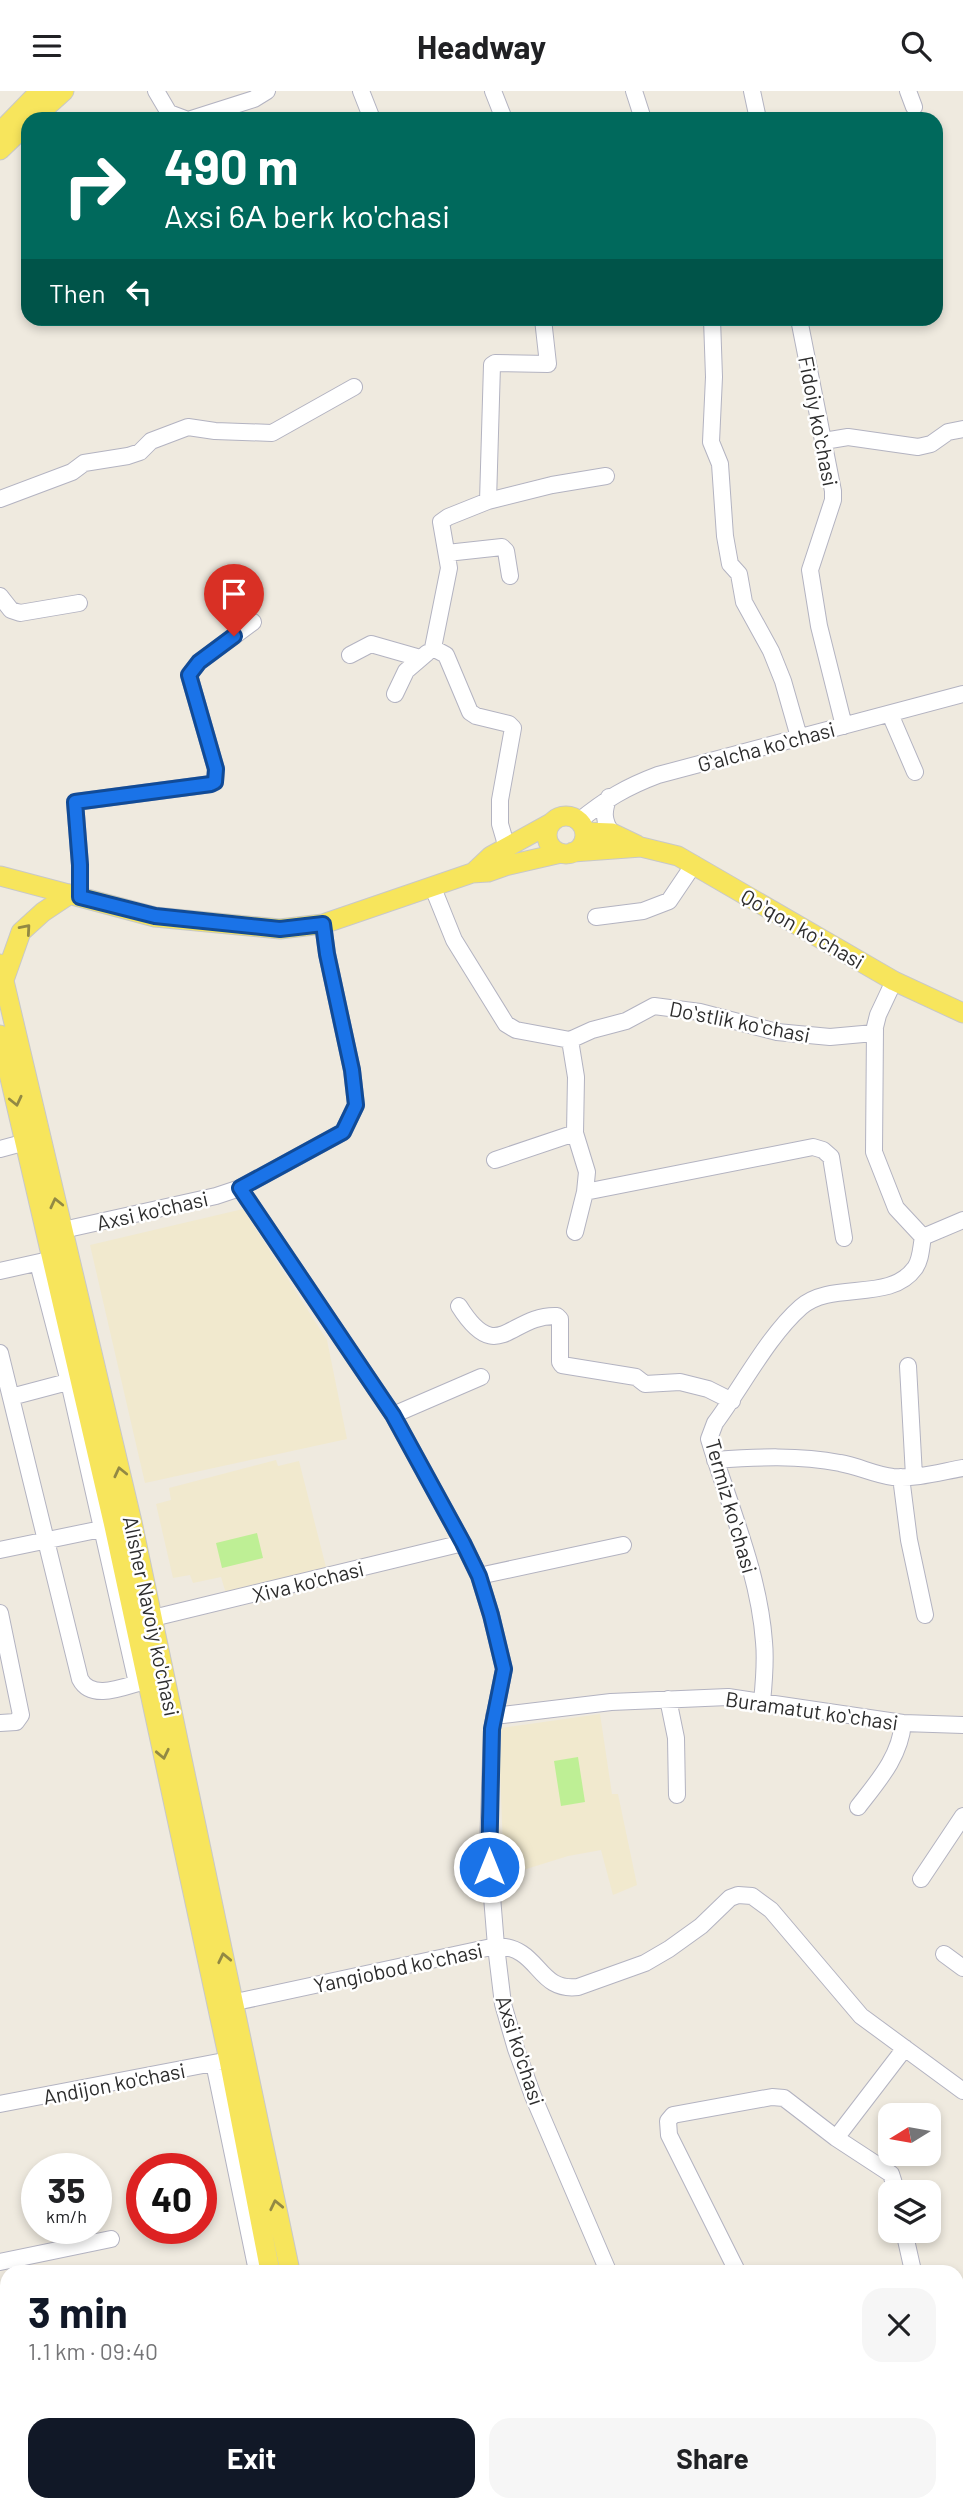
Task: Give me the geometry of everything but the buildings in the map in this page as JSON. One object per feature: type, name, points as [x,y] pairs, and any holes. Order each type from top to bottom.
[{"type":"main road","points":[[0,131],[40,91]]},
{"type":"main road","points":[[41,112],[64,91]]},
{"type":"main road","points":[[0,150],[21,130]]},
{"type":"main road","points":[[568,815],[582,826],[583,844],[567,853],[551,847],[547,835],[555,818],[568,815]]},
{"type":"main road","name":"Qoʻqon koʻchasi","points":[[472,873],[491,856],[551,823]]},
{"type":"main road","name":"Qoʻqon koʻchasi","points":[[582,826],[612,833],[641,847],[678,856],[894,981],[963,1013]]},
{"type":"main road","name":"Qoʻqon koʻchasi","points":[[0,876],[155,916],[280,929],[323,924],[472,873],[488,872],[567,853],[641,847]]},
{"type":"main road","points":[[2,972],[21,932],[43,912],[75,896]]},
{"type":"main road","name":"Alisher Navoiy ko'chasi","points":[[2,972],[153,1618],[225,2005],[221,2062],[269,2265]]},
{"type":"main road","name":"Alisher Navoiy ko'chasi","points":[[0,1035],[26,1142],[45,1261],[142,1682],[289,2265]]},
{"type":"street","points":[[156,91],[171,112]]},
{"type":"street","points":[[234,112],[267,91]]},
{"type":"street","points":[[361,91],[369,112]]},
{"type":"street","points":[[493,91],[501,112]]},
{"type":"street","points":[[634,91],[641,112]]},
{"type":"street","points":[[752,91],[756,112]]},
{"type":"street","points":[[908,91],[914,107]]},
{"type":"street","points":[[488,501],[492,365],[548,364],[544,326]]},
{"type":"street","points":[[712,326],[714,377],[711,442],[720,464],[730,564],[738,574],[744,602],[771,651],[799,737]]},
{"type":"street","name":"Fidoiy koʻchasi","points":[[800,326],[833,500],[815,549],[810,570],[811,585],[824,650],[844,726]]},
{"type":"street","points":[[0,499],[72,473],[85,463],[128,456],[141,451],[160,436],[188,427],[272,433],[354,387]]},
{"type":"street","points":[[824,441],[848,437],[918,447],[931,444],[948,432],[963,429]]},
{"type":"street","points":[[395,694],[406,671],[427,653],[449,568],[442,522],[488,501],[552,485],[606,476]]},
{"type":"street","points":[[447,553],[502,547],[506,551],[510,576]]},
{"type":"street","points":[[0,596],[11,610],[20,613],[79,603]]},
{"type":"street","points":[[75,896],[80,865],[75,802],[215,782],[216,769],[189,675],[199,662],[253,622]]},
{"type":"street","points":[[350,655],[371,644],[446,655],[470,712],[475,716],[513,727],[500,800],[500,824],[507,848]]},
{"type":"street","name":"Gʻalcha koʻchasi","points":[[582,826],[609,797],[658,775],[963,694]]},
{"type":"street","points":[[890,714],[915,772]]},
{"type":"street","points":[[609,797],[604,808],[605,819],[612,833]]},
{"type":"street","points":[[596,917],[643,911],[669,901],[694,864]]},
{"type":"street","points":[[433,888],[454,940],[506,1024],[516,1030],[570,1040],[576,1077],[575,1133],[587,1172],[575,1232]]},
{"type":"street","points":[[240,1188],[343,1132],[356,1105],[352,1070],[323,924]]},
{"type":"street","points":[[894,981],[878,1014],[874,1033],[874,1152],[896,1209],[923,1237],[963,1220]]},
{"type":"street","name":"Doʻstlik koʻchasi","points":[[570,1040],[592,1030],[626,1021],[654,1006],[700,1012],[785,1033],[830,1037],[874,1033]]},
{"type":"street","points":[[495,1160],[575,1133]]},
{"type":"street","points":[[0,1149],[26,1142]]},
{"type":"street","points":[[585,1192],[813,1147],[823,1150],[831,1157],[844,1238]]},
{"type":"street","name":"Axsi ko'chasi","points":[[63,1230],[240,1188],[393,1415],[463,1543],[479,1576],[504,1669],[494,1716],[488,1847],[503,2004],[533,2096],[605,2265]]},
{"type":"street","name":"Termiz koʻchasi","points":[[762,1702],[764,1641],[758,1602],[731,1503],[709,1439],[710,1430],[784,1325],[803,1305],[828,1294],[895,1283],[915,1268],[923,1237]]},
{"type":"street","points":[[0,1271],[45,1261]]},
{"type":"street","points":[[459,1306],[471,1326],[491,1336],[503,1335],[530,1321],[558,1316],[562,1364],[636,1377],[645,1384],[680,1382],[708,1389],[732,1401]]},
{"type":"street","points":[[0,1353],[80,1679],[89,1691],[104,1691],[142,1682]]},
{"type":"street","points":[[908,1366],[909,1540],[925,1615]]},
{"type":"street","points":[[393,1415],[481,1377]]},
{"type":"street","points":[[10,1397],[74,1380]]},
{"type":"street","points":[[715,1460],[795,1458],[842,1463],[878,1474],[908,1477],[963,1468]]},
{"type":"street","points":[[0,1550],[108,1527]]},
{"type":"street","name":"Xiva ko'chasi","points":[[153,1618],[463,1543]]},
{"type":"street","points":[[479,1576],[623,1545]]},
{"type":"street","points":[[0,1613],[21,1715],[16,1722],[0,1723]]},
{"type":"street","name":"Buramatut koʻchasi","points":[[494,1716],[611,1702],[728,1697],[903,1723],[963,1725]]},
{"type":"street","points":[[668,1699],[676,1738],[677,1795]]},
{"type":"street","points":[[858,1807],[894,1757],[901,1741],[903,1723]]},
{"type":"street","points":[[921,1879],[963,1816]]},
{"type":"street","name":"Yangiobod koʻchasi","points":[[225,2005],[496,1946],[518,1949],[556,1986],[578,1987],[645,1963],[701,1926],[730,1898],[738,1895],[752,1896],[771,1910],[861,2016],[963,2091]]},
{"type":"street","points":[[944,1954],[963,1968]]},
{"type":"street","points":[[836,2138],[905,2048]]},
{"type":"street","points":[[221,2062],[256,2265]]},
{"type":"street","name":"Andijon ko'chasi","points":[[0,2104],[221,2062]]},
{"type":"street","points":[[734,2265],[668,2135],[668,2121],[678,2113],[784,2098],[836,2138],[891,2174],[893,2180]]},
{"type":"street","points":[[907,2243],[912,2265]]},
{"type":"street","points":[[0,2262],[87,2244]]},
{"type":"shaded area","points":[[243,1209],[327,1340],[347,1439],[145,1483],[90,1245]]},
{"type":"shaded area","points":[[276,1460],[278,1466],[299,1461],[327,1571],[227,1597],[221,1577],[193,1583],[190,1575],[173,1578],[156,1504],[171,1500],[169,1488]]},
{"type":"shaded area","points":[[600,1714],[612,1794],[618,1794],[637,1885],[613,1895],[601,1850],[568,1856],[504,1876],[499,1741],[501,1728]]},
{"type":"green space","points":[[257,1533],[263,1558],[222,1568],[216,1543]]},
{"type":"green space","points":[[578,1757],[585,1802],[561,1806],[554,1761]]},
{"type":"route","points":[[234,636],[199,662],[189,675],[216,769],[215,782],[76,801],[80,897],[155,916],[280,929],[323,924],[352,1070],[356,1105],[343,1132],[240,1188],[393,1415],[479,1576],[504,1669],[492,1729],[489,1867]]}]
